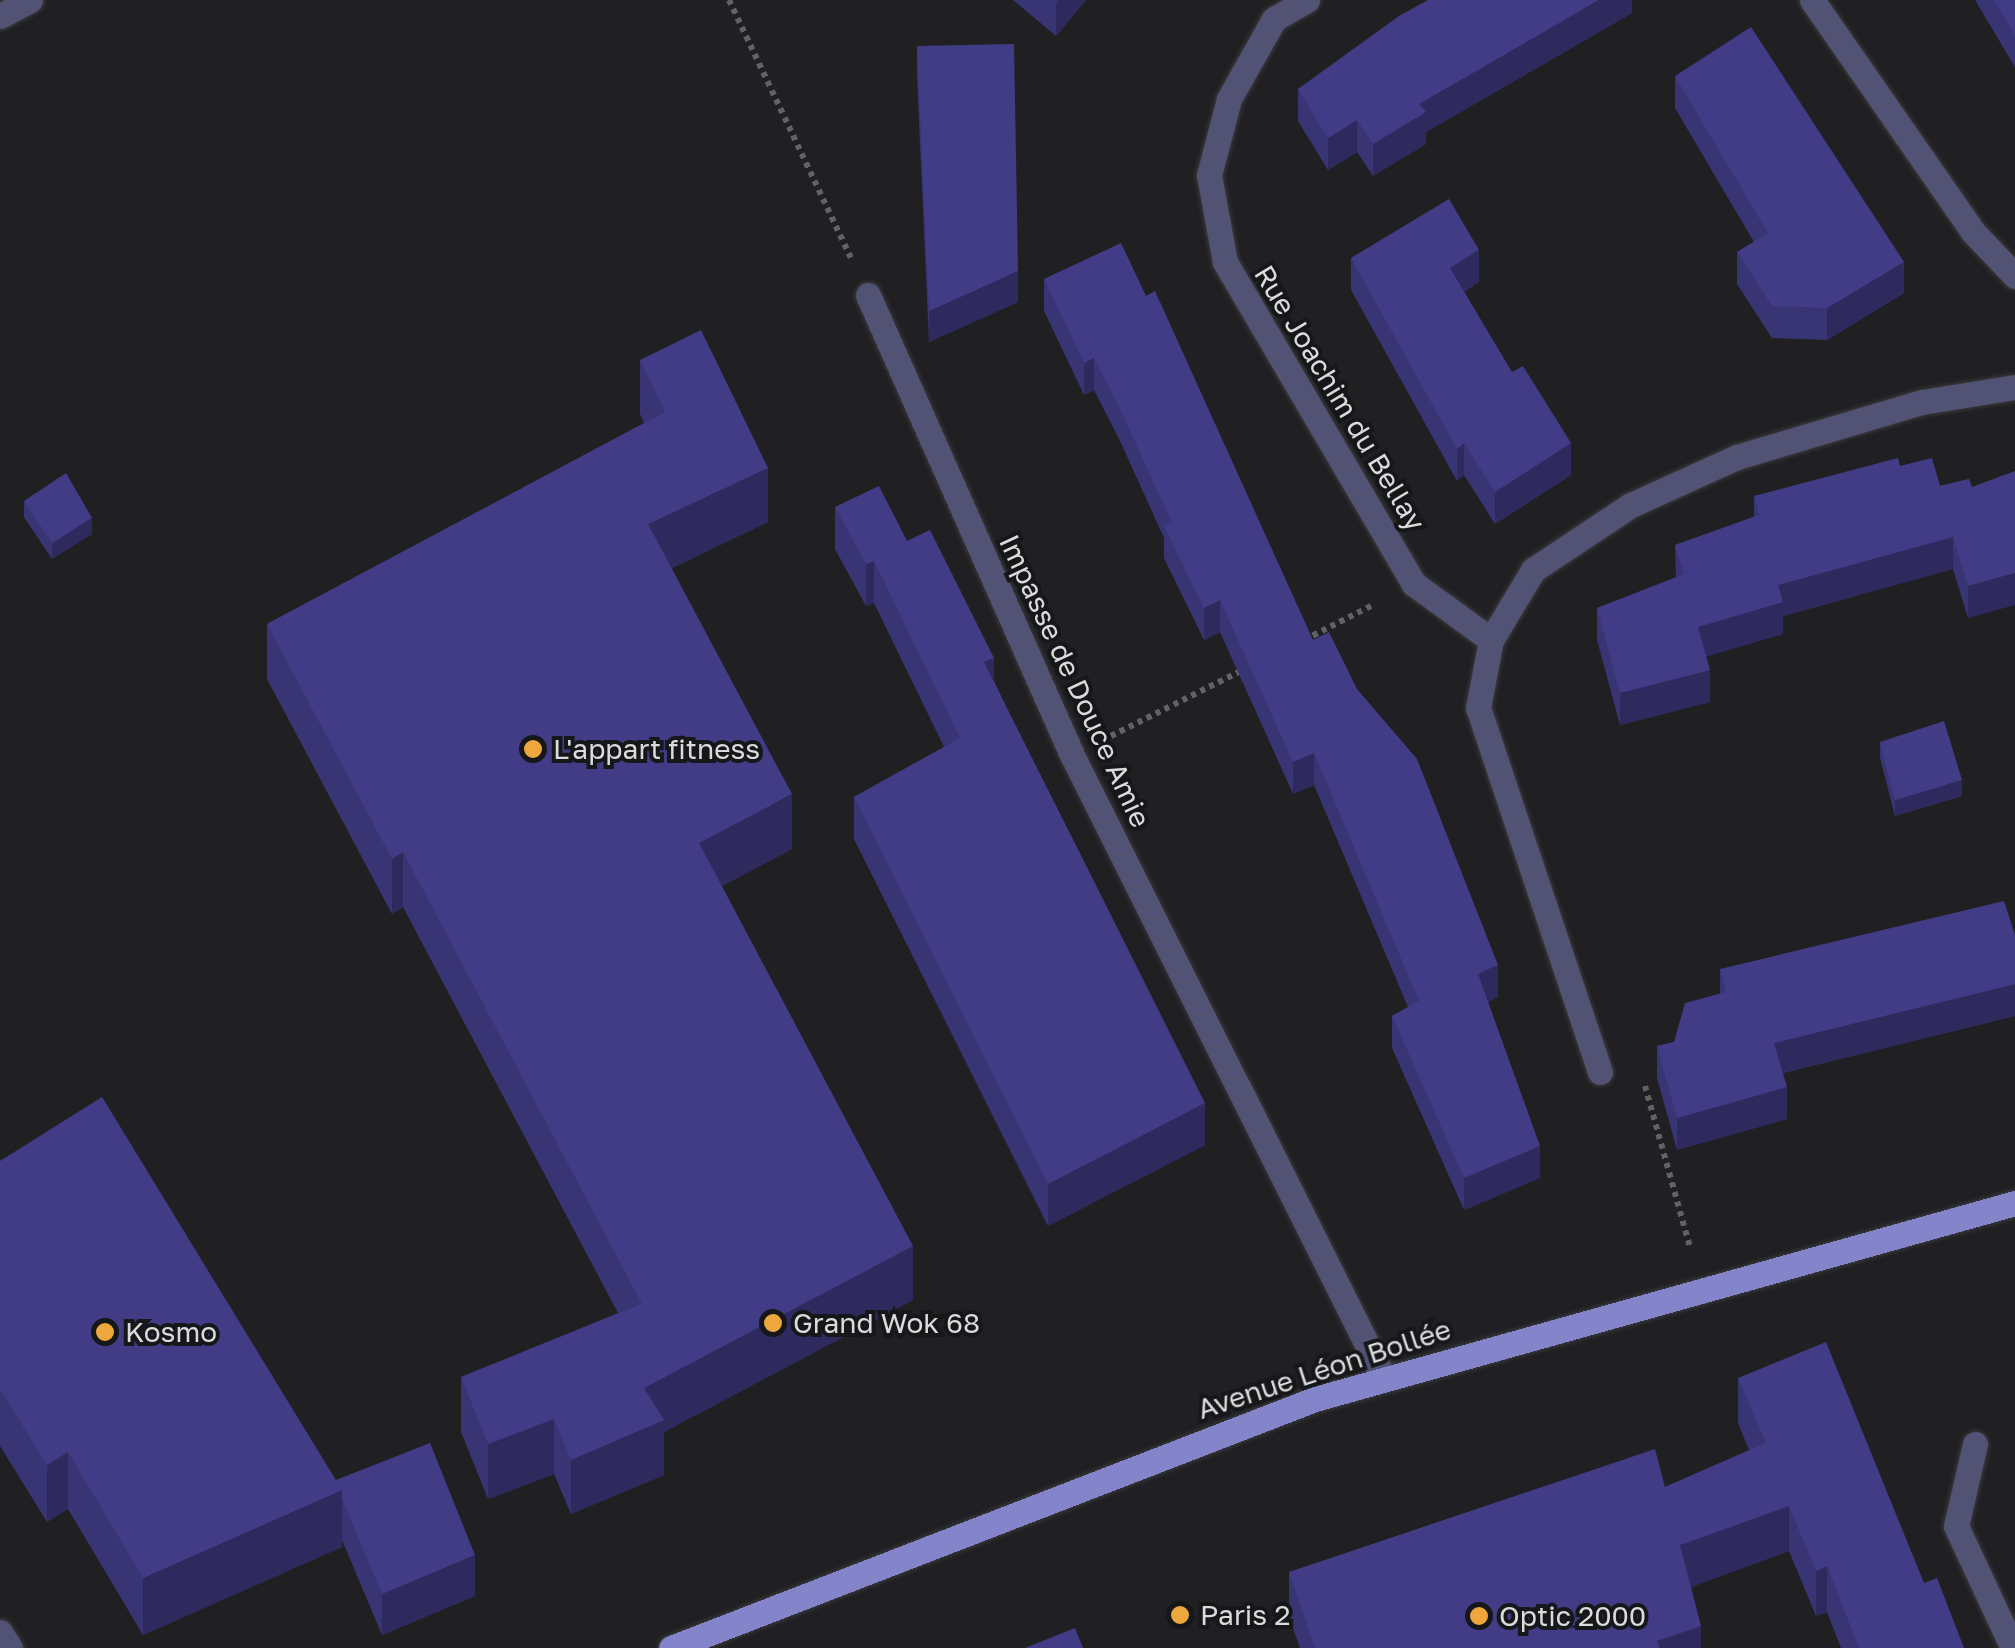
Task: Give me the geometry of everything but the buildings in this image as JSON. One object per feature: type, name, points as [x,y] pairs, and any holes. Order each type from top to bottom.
[{"type":"main road","name":"Avenue Léon Bollée","points":[[670,1648],[1217,1433],[1384,1379],[1701,1286],[2015,1204]]},
{"type":"street","points":[[0,16],[30,0]]},
{"type":"street","name":"Rue Joachim du Bellay","points":[[1307,0],[1274,19],[1229,99],[1209,176],[1225,262],[1414,584],[1491,640]]},
{"type":"street","points":[[1812,0],[1973,232],[2015,276]]},
{"type":"street","name":"Impasse de Douce Amie","points":[[868,295],[1072,755],[1384,1379]]},
{"type":"street","points":[[1600,1072],[1478,708],[1491,640],[1533,570],[1631,505],[1737,458],[1922,402],[2015,386]]},
{"type":"street","points":[[1974,1444],[1956,1526],[2012,1648]]},
{"type":"street","points":[[0,1632],[10,1648]]},
{"type":"path","points":[[728,0],[868,295]]},
{"type":"path","points":[[1294,644],[1414,584]]},
{"type":"path","points":[[1072,755],[1260,661]]},
{"type":"path","points":[[1600,1072],[1641,1071],[1701,1286]]},
{"type":"place","name":"L'appart fitness","points":[[533,749]]},
{"type":"place","name":"Grand Wok 68","points":[[773,1323]]},
{"type":"place","name":"Kosmo","points":[[105,1332]]},
{"type":"place","name":"Paris 2","points":[[1180,1615]]},
{"type":"place","name":"Optic 2000","points":[[1479,1616]]}]
